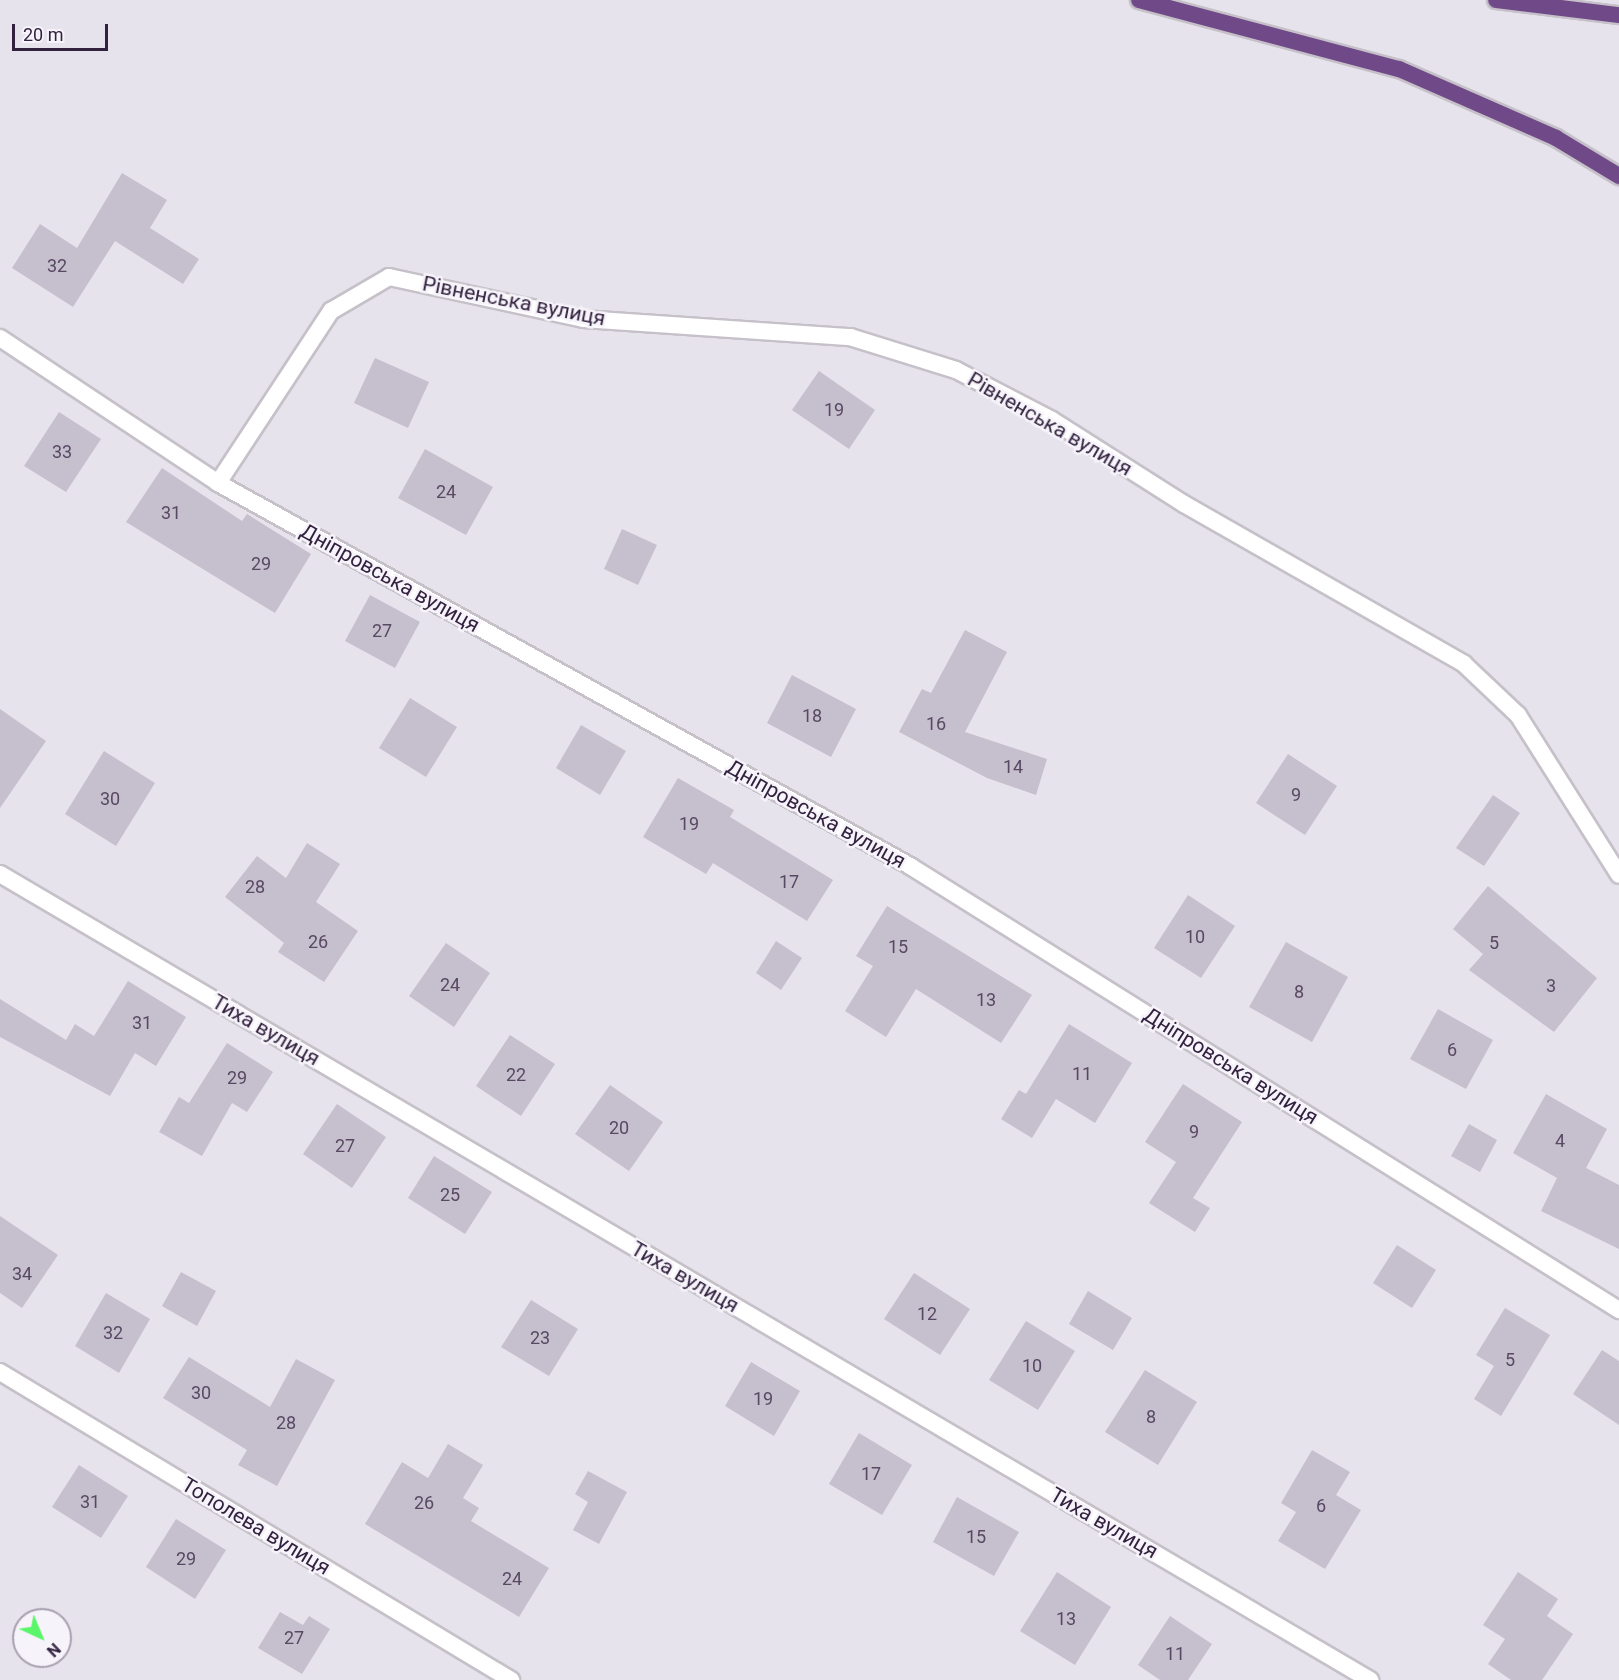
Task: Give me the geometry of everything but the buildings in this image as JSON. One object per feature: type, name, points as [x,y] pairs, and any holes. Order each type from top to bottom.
[{"type":"highway","points":[[1139,0],[1400,69],[1556,138],[1619,176]]},
{"type":"highway","points":[[1496,0],[1619,15]]},
{"type":"street","name":"Рівненська вулиця","points":[[218,483],[331,311],[388,277],[584,319],[850,337],[956,370],[1052,420],[1184,504],[1464,664],[1518,715],[1619,875]]},
{"type":"street","name":"Дніпровська вулиця","points":[[0,338],[218,483],[910,866],[1619,1310]]},
{"type":"street","name":"Тиха вулиця","points":[[0,874],[1370,1680]]},
{"type":"street","name":"Тополева вулиця","points":[[0,1372],[512,1680]]}]
